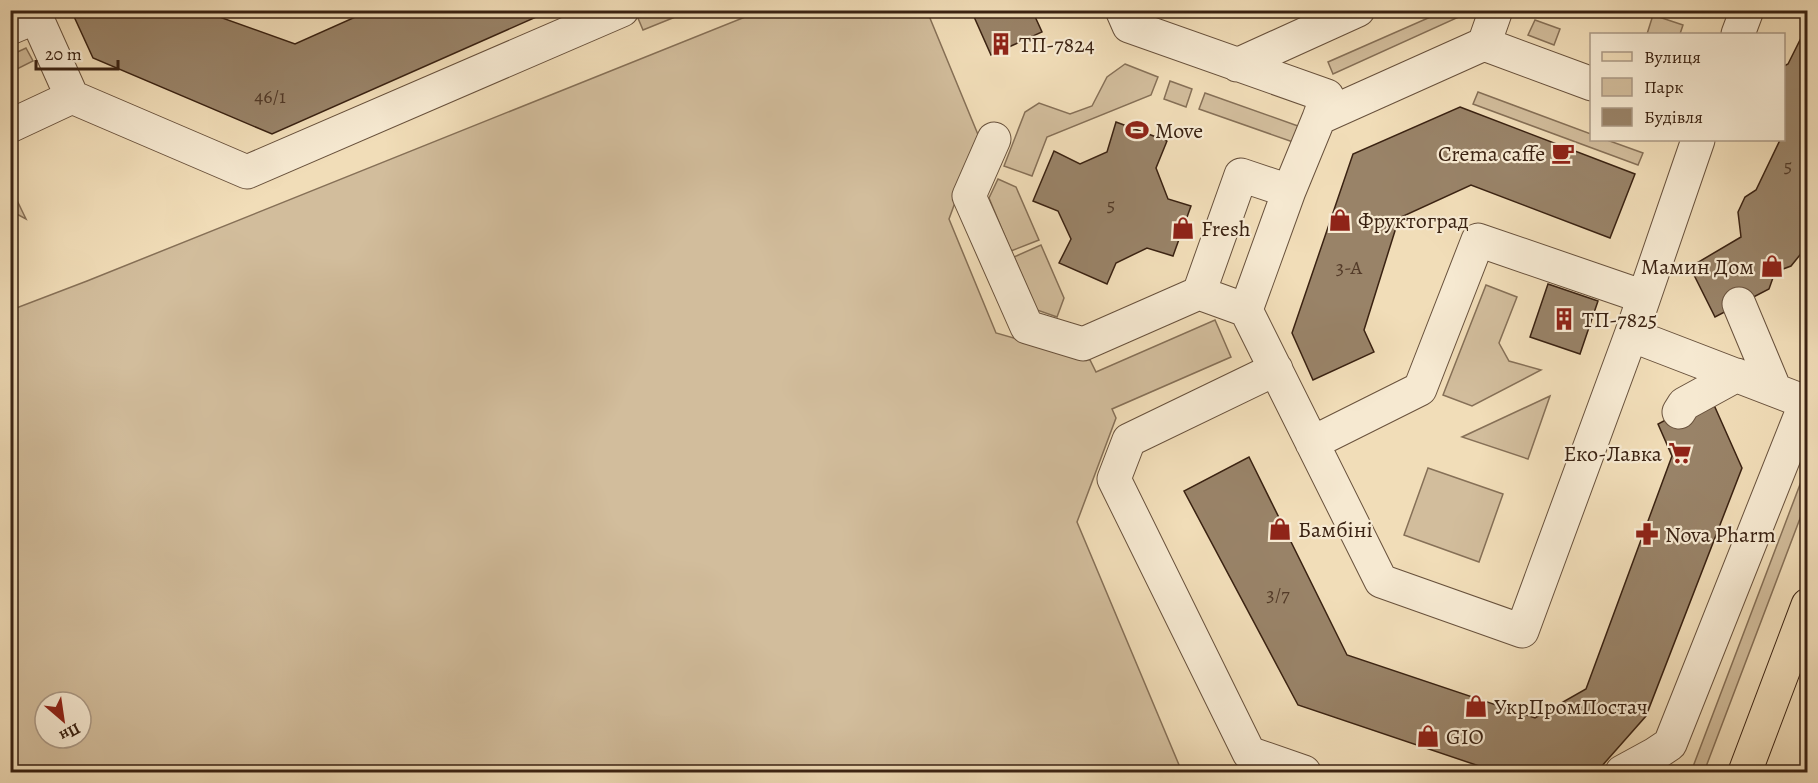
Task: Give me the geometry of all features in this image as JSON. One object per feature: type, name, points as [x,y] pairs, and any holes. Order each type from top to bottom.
[{"type":"main road","points":[[1745,772],[1808,605]]},
{"type":"lane","points":[[27,18],[72,97],[247,172],[622,10]]},
{"type":"lane","points":[[1122,10],[1129,26],[1327,96],[1288,191],[1246,310]]},
{"type":"lane","points":[[1237,65],[1358,10]]},
{"type":"lane","points":[[1484,44],[1496,10]]},
{"type":"lane","points":[[1738,33],[1747,10]]},
{"type":"lane","points":[[1319,117],[1484,44],[1590,83]]},
{"type":"lane","points":[[10,126],[72,97]]},
{"type":"lane","points":[[994,139],[969,196],[1027,327],[1083,344],[1199,293],[1246,310],[1381,581],[1522,631],[1631,335],[1698,141]]},
{"type":"lane","points":[[1199,293],[1241,176],[1288,191]]},
{"type":"lane","points":[[1312,443],[1420,388],[1478,240],[1644,297]]},
{"type":"lane","points":[[1739,304],[1776,390]]},
{"type":"lane","points":[[1622,772],[1670,744],[1807,400],[1631,335]]},
{"type":"lane","points":[[1276,369],[1129,440],[1114,479],[1248,753],[1304,772]]},
{"type":"lane","points":[[1679,412],[1684,404],[1737,375]]},
{"type":"green space","points":[[635,11],[690,11],[643,30]]},
{"type":"green space","points":[[760,11],[927,11],[979,137],[949,219],[996,333],[1090,360],[1096,372],[1215,320],[1231,357],[1112,409],[1116,418],[1077,522],[1182,772],[11,772],[11,310]]},
{"type":"green space","points":[[1444,11],[1458,11],[1461,16],[1333,74],[1328,62]]},
{"type":"green space","points":[[1653,15],[1683,25],[1680,33],[1647,33]]},
{"type":"green space","points":[[1535,20],[1560,29],[1554,45],[1528,35]]},
{"type":"green space","points":[[26,48],[33,61],[11,72],[11,55]]},
{"type":"green space","points":[[1125,64],[1158,77],[1151,95],[1047,137],[1032,176],[1004,166],[1025,112],[1039,103],[1070,114],[1092,106],[1107,77]]},
{"type":"green space","points":[[1170,81],[1192,89],[1186,107],[1164,99]]},
{"type":"green space","points":[[1478,92],[1590,134],[1590,141],[1610,141],[1643,153],[1638,165],[1473,104]]},
{"type":"green space","points":[[1205,93],[1298,126],[1293,142],[1199,109]]},
{"type":"green space","points":[[998,179],[1016,187],[1039,240],[1011,251],[989,198]]},
{"type":"green space","points":[[11,188],[26,219],[11,211]]},
{"type":"green space","points":[[1041,245],[1064,298],[1057,317],[1037,310],[1014,257]]},
{"type":"green space","points":[[1486,285],[1517,297],[1499,343],[1509,361],[1541,370],[1472,406],[1443,395]]},
{"type":"green space","points":[[1550,396],[1528,459],[1462,437]]},
{"type":"green space","points":[[1807,466],[1807,500],[1704,772],[1691,772]]},
{"type":"green space","points":[[1428,468],[1503,494],[1479,562],[1404,535]]},
{"type":"building","points":[[71,10],[200,10],[295,44],[371,10],[552,10],[272,134],[93,58]]},
{"type":"building","name":"ТП-7824","points":[[971,10],[1032,10],[1042,32],[991,55]]},
{"type":"building","points":[[1802,36],[1808,36],[1808,245],[1791,266],[1775,272],[1769,289],[1715,317],[1690,267],[1741,237],[1738,212],[1745,197],[1756,190],[1780,141],[1785,141],[1785,66],[1788,64]]},
{"type":"building","points":[[1460,107],[1635,174],[1610,238],[1471,185],[1399,218],[1364,330],[1374,352],[1313,380],[1292,333],[1353,154]]},
{"type":"building","points":[[1116,122],[1167,141],[1156,168],[1168,199],[1191,206],[1173,256],[1147,248],[1116,263],[1107,284],[1059,263],[1071,239],[1058,211],[1033,201],[1054,151],[1080,164],[1107,152]]},
{"type":"building","name":"ТП-7825","points":[[1548,284],[1598,301],[1580,354],[1530,337]]},
{"type":"building","points":[[1710,396],[1742,468],[1646,716],[1601,767],[1559,772],[1497,772],[1298,705],[1184,491],[1249,457],[1347,655],[1535,718],[1586,689],[1672,456],[1658,424]]},
{"type":"place","name":"ТП-7824","points":[[1001,44]]},
{"type":"place","name":"Move","points":[[1137,130]]},
{"type":"place","name":"Crema caffe","points":[[1563,153]]},
{"type":"place","name":"Фруктоград","points":[[1340,220]]},
{"type":"place","name":"Fresh","points":[[1183,228]]},
{"type":"place","name":"Мамин Дом","points":[[1772,266]]},
{"type":"place","name":"ТП-7825","points":[[1564,319]]},
{"type":"place","name":"Еко-Лавка","points":[[1680,453]]},
{"type":"place","name":"Бамбіні","points":[[1280,529]]},
{"type":"place","name":"Nova Pharm","points":[[1647,534]]},
{"type":"place","name":"УкрПромПостач","points":[[1476,706]]},
{"type":"place","name":"GIO","points":[[1428,736]]}]
